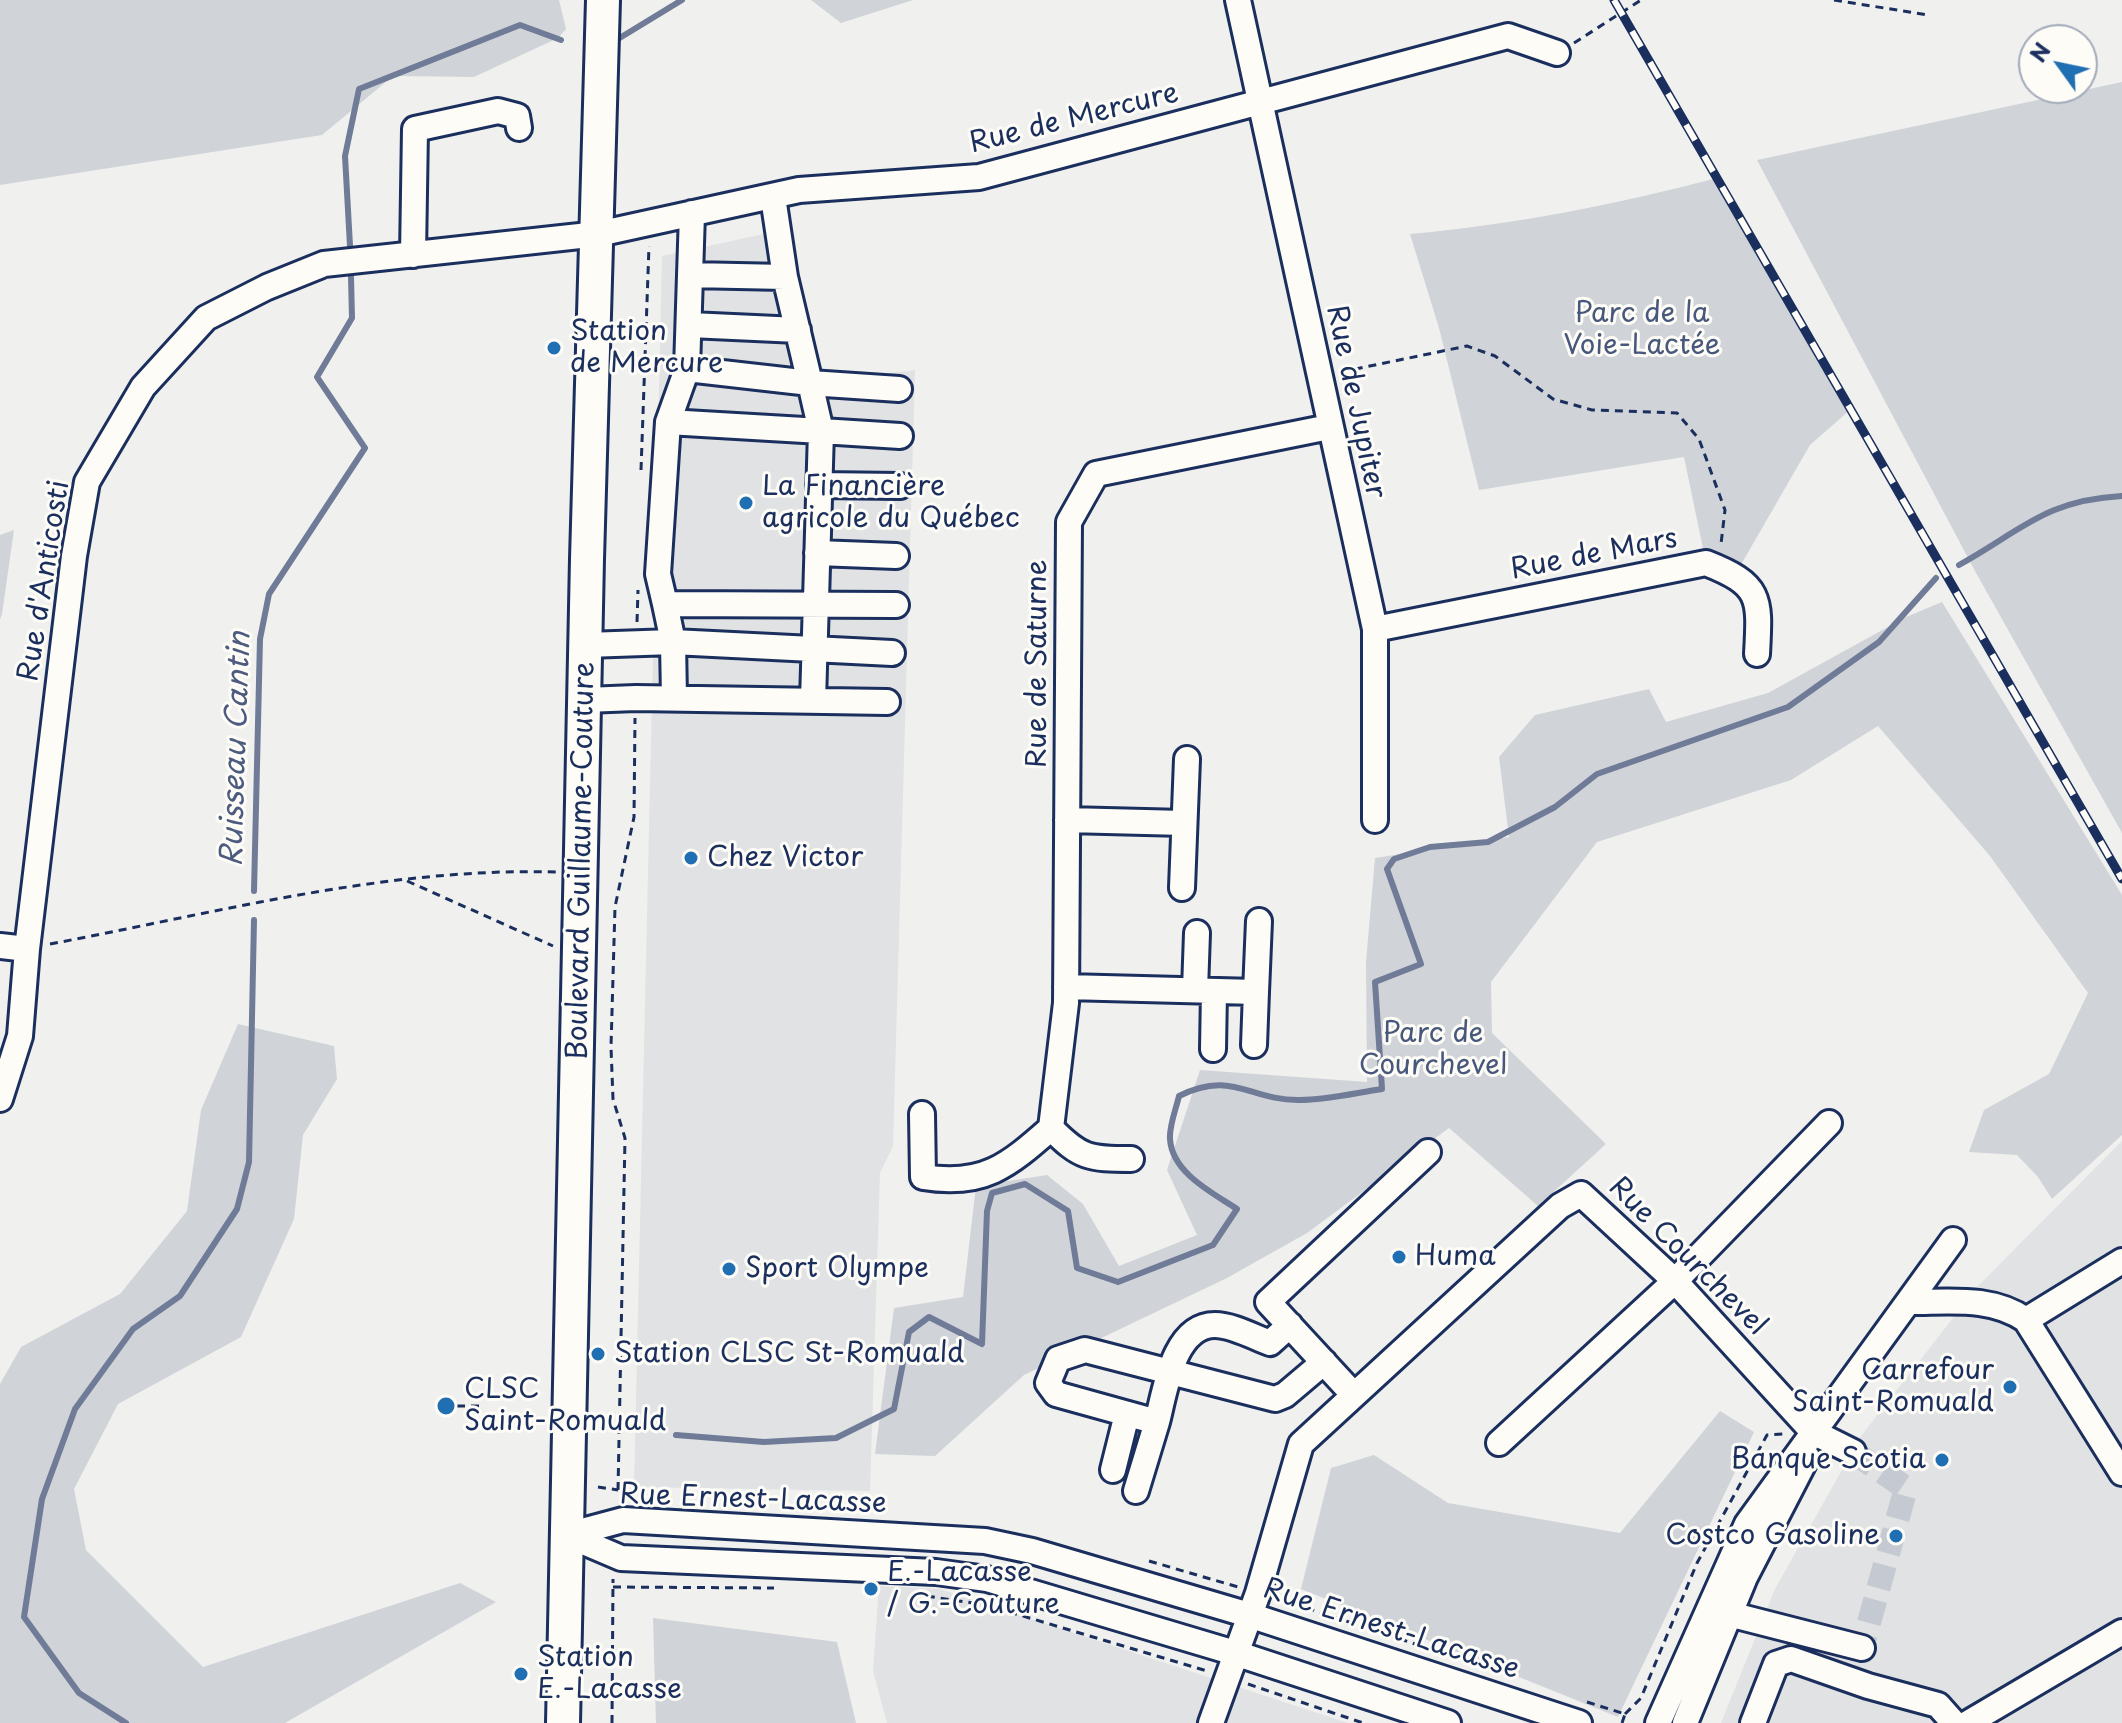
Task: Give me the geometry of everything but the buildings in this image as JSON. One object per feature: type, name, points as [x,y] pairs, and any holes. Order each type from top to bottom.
[{"type":"main road","name":"Boulevard Guillaume-Couture","points":[[563,1723],[603,0]]},
{"type":"street","name":"Rue de Jupiter","points":[[1238,0],[1375,629],[1375,820]]},
{"type":"street","name":"Rue de Mercure","points":[[598,234],[799,190],[979,177],[1508,36],[1557,53]]},
{"type":"street","points":[[413,255],[415,129],[498,111],[517,116],[519,128]]},
{"type":"street","points":[[773,197],[785,277],[821,431],[813,701]]},
{"type":"street","points":[[674,698],[673,642],[658,574],[668,422],[687,369],[692,213]]},
{"type":"street","name":"Rue d'Anticosti","points":[[0,1099],[20,1036],[27,949],[74,556],[87,482],[143,387],[206,318],[267,287],[324,264],[598,234]]},
{"type":"street","points":[[690,275],[785,277]]},
{"type":"street","points":[[690,325],[798,330]]},
{"type":"street","points":[[687,369],[899,389]]},
{"type":"street","points":[[668,422],[900,436]]},
{"type":"street","name":"Rue de Saturne","points":[[1051,1128],[1066,995],[1069,522],[1096,474],[1329,427]]},
{"type":"street","points":[[819,485],[900,486]]},
{"type":"street","points":[[817,553],[896,556]]},
{"type":"street","name":"Rue de Mars","points":[[1375,629],[1706,563],[1744,582],[1760,605],[1757,654]]},
{"type":"street","points":[[665,604],[896,605]]},
{"type":"street","points":[[586,645],[673,642],[892,653]]},
{"type":"street","points":[[585,700],[674,698],[887,702]]},
{"type":"street","points":[[1182,888],[1187,759]]},
{"type":"street","points":[[1067,820],[1184,823]]},
{"type":"street","points":[[1254,1045],[1259,921]]},
{"type":"street","points":[[1197,933],[1213,1049]]},
{"type":"street","points":[[0,946],[27,949]]},
{"type":"street","points":[[1066,995],[1256,992]]},
{"type":"street","points":[[922,1114],[923,1177],[981,1177],[1009,1165],[1051,1128],[1073,1151],[1100,1159],[1131,1159]]},
{"type":"street","points":[[1499,1443],[1675,1281],[1829,1123]]},
{"type":"street","points":[[1353,1394],[1268,1302],[1428,1152]]},
{"type":"street","name":"Rue Courchevel","points":[[1211,1723],[1249,1615],[1301,1444],[1560,1206],[1581,1194],[1595,1203],[1675,1281],[1813,1432]]},
{"type":"street","points":[[1658,1723],[1747,1524],[1911,1302],[1953,1240]]},
{"type":"street","points":[[2026,1320],[2122,1261]]},
{"type":"street","points":[[1911,1302],[1987,1303],[2009,1307],[2026,1320],[2122,1473]]},
{"type":"street","points":[[1136,1491],[1182,1345],[1204,1328],[1217,1325],[1270,1343],[1290,1325]]},
{"type":"street","points":[[1157,1422],[1056,1394],[1048,1383],[1058,1359],[1085,1350],[1275,1399],[1285,1395],[1324,1362]]},
{"type":"street","points":[[1113,1470],[1127,1414]]},
{"type":"street","points":[[1813,1432],[1853,1452]]},
{"type":"street","points":[[1685,1723],[1729,1614],[1766,1534],[1805,1464],[1813,1432]]},
{"type":"street","name":"Rue Ernest-Lacasse","points":[[567,1535],[623,1520],[985,1541],[1032,1551],[1249,1615],[1579,1723]]},
{"type":"street","name":"Rue Ernest-Lacasse","points":[[567,1535],[621,1558],[956,1573],[987,1579],[1235,1653],[1448,1723]]},
{"type":"street","points":[[1729,1614],[1862,1648]]},
{"type":"street","points":[[1968,1723],[2122,1632]]},
{"type":"street","points":[[1753,1723],[1776,1664],[1784,1660],[1844,1675],[1868,1686],[1938,1705],[1954,1723]]},
{"type":"path","points":[[1557,53],[1641,0]]},
{"type":"path","points":[[1834,0],[1928,15]]},
{"type":"path","points":[[641,472],[649,222]]},
{"type":"path","points":[[1318,377],[1467,346],[1495,356],[1553,399],[1592,410],[1677,413],[1699,439],[1725,510],[1718,568]]},
{"type":"path","name":"Boulevard Guillaume-Couture","points":[[637,642],[638,582]]},
{"type":"path","name":"Boulevard Guillaume-Couture","points":[[618,1490],[625,1138],[613,1099],[611,1047],[615,907],[634,817],[636,698]]},
{"type":"path","points":[[27,949],[404,879],[509,871],[583,873]]},
{"type":"path","points":[[404,879],[556,948],[581,948]]},
{"type":"path","points":[[457,1406],[479,1406]]},
{"type":"path","points":[[598,1487],[618,1490],[613,1498]]},
{"type":"path","points":[[612,1723],[613,1587],[781,1588]]},
{"type":"path","points":[[901,1593],[986,1605],[1227,1677],[1363,1723]]},
{"type":"path","points":[[1622,1723],[1625,1714]]},
{"type":"shaded area","points":[[787,229],[816,382],[915,370],[893,1146],[880,1173],[870,1491],[634,1487],[662,256]]},
{"type":"shaded area","name":"Carrefour Saint-Romuald","points":[[2122,1141],[2122,1723],[1721,1723],[1775,1589],[1861,1436],[1978,1286]]},
{"type":"shaded area","points":[[879,1586],[940,1589],[1348,1723],[887,1723],[873,1671]]},
{"type":"green space","points":[[0,0],[559,0],[566,29],[558,38],[474,77],[393,76],[322,135],[0,185]]},
{"type":"green space","points":[[811,0],[913,0],[841,23]]},
{"type":"green space","points":[[2122,82],[2122,833],[1975,571],[1757,160],[2019,104],[2098,104],[2098,87]]},
{"type":"green space","name":"Parc de la Voie-Lactée","points":[[1717,178],[1851,409],[1810,445],[1735,575],[1706,563],[1684,457],[1479,490],[1439,328],[1410,234],[1565,212]]},
{"type":"green space","points":[[14,530],[2,614],[0,619],[0,535]]},
{"type":"green space","name":"Parc de Courchevel","points":[[1942,602],[2122,895],[2122,1135],[2052,1199],[2038,1177],[2017,1155],[1969,1152],[1984,1110],[2049,1074],[2088,993],[1990,856],[1878,726],[1791,780],[1597,842],[1491,982],[1492,1033],[1606,1144],[1538,1206],[1449,1128],[1307,1233],[1227,1278],[1024,1375],[935,1456],[875,1454],[894,1308],[963,1297],[976,1186],[1047,1175],[1083,1204],[1119,1266],[1197,1235],[1167,1170],[1200,1070],[1367,1082],[1366,962],[1375,858],[1509,837],[1499,757],[1535,715],[1649,689],[1666,722],[1768,693],[1906,617]]},
{"type":"green space","points":[[238,1024],[334,1046],[337,1079],[303,1135],[294,1219],[241,1337],[118,1404],[74,1489],[86,1550],[203,1667],[460,1583],[496,1602],[285,1723],[0,1723],[0,1384],[21,1347],[120,1294],[187,1211],[201,1110]]},
{"type":"green space","points":[[1720,1411],[1754,1432],[1618,1717],[1301,1589],[1331,1468],[1374,1455],[1448,1503],[1620,1533]]},
{"type":"green space","points":[[653,1618],[837,1642],[856,1723],[656,1723]]},
{"type":"waterway","name":"Ruisseau Cantin","points":[[618,39],[682,0]]},
{"type":"waterway","name":"Ruisseau Cantin","points":[[350,246],[345,156],[359,89],[520,25],[561,40]]},
{"type":"waterway","name":"Ruisseau Cantin","points":[[254,891],[260,639],[269,594],[365,448],[317,377],[352,318],[351,277]]},
{"type":"waterway","points":[[1959,565],[2054,510],[2122,496]]},
{"type":"waterway","points":[[676,1435],[764,1442],[836,1438],[894,1409],[909,1332],[929,1317],[982,1344],[987,1211],[992,1193],[1025,1184],[1068,1211],[1077,1268],[1118,1282],[1213,1245],[1237,1209],[1195,1181],[1172,1151],[1170,1134],[1179,1096],[1213,1085],[1300,1100],[1382,1089],[1375,982],[1421,964],[1387,869],[1394,859],[1430,847],[1488,842],[1555,807],[1597,774],[1788,707],[1879,642],[1936,578]]},
{"type":"waterway","name":"Ruisseau Cantin","points":[[126,1723],[79,1693],[24,1617],[42,1499],[75,1409],[133,1329],[180,1296],[237,1209],[249,1162],[254,920]]},
{"type":"tunnel","points":[[1853,1452],[1906,1488],[1862,1648]]},
{"type":"railway","points":[[1614,0],[2122,879]]},
{"type":"place","name":"Station de Mercure","points":[[554,348]]},
{"type":"place","name":"La Financière agricole du Québec","points":[[746,503]]},
{"type":"place","name":"Chez Victor","points":[[691,858]]},
{"type":"place","name":"Huma","points":[[1399,1257]]},
{"type":"place","name":"Sport Olympe","points":[[729,1269]]},
{"type":"place","name":"Station CLSC St-Romuald","points":[[598,1354]]},
{"type":"place","name":"Carrefour Saint-Romuald","points":[[2010,1387]]},
{"type":"place","name":"CLSC Saint-Romuald","points":[[446,1406]]},
{"type":"place","name":"Banque Scotia","points":[[1942,1460]]},
{"type":"place","name":"Costco Gasoline","points":[[1896,1536]]},
{"type":"place","name":"E.-Lacasse / G.-Couture","points":[[871,1589]]},
{"type":"place","name":"Station E.-Lacasse","points":[[521,1674]]}]
